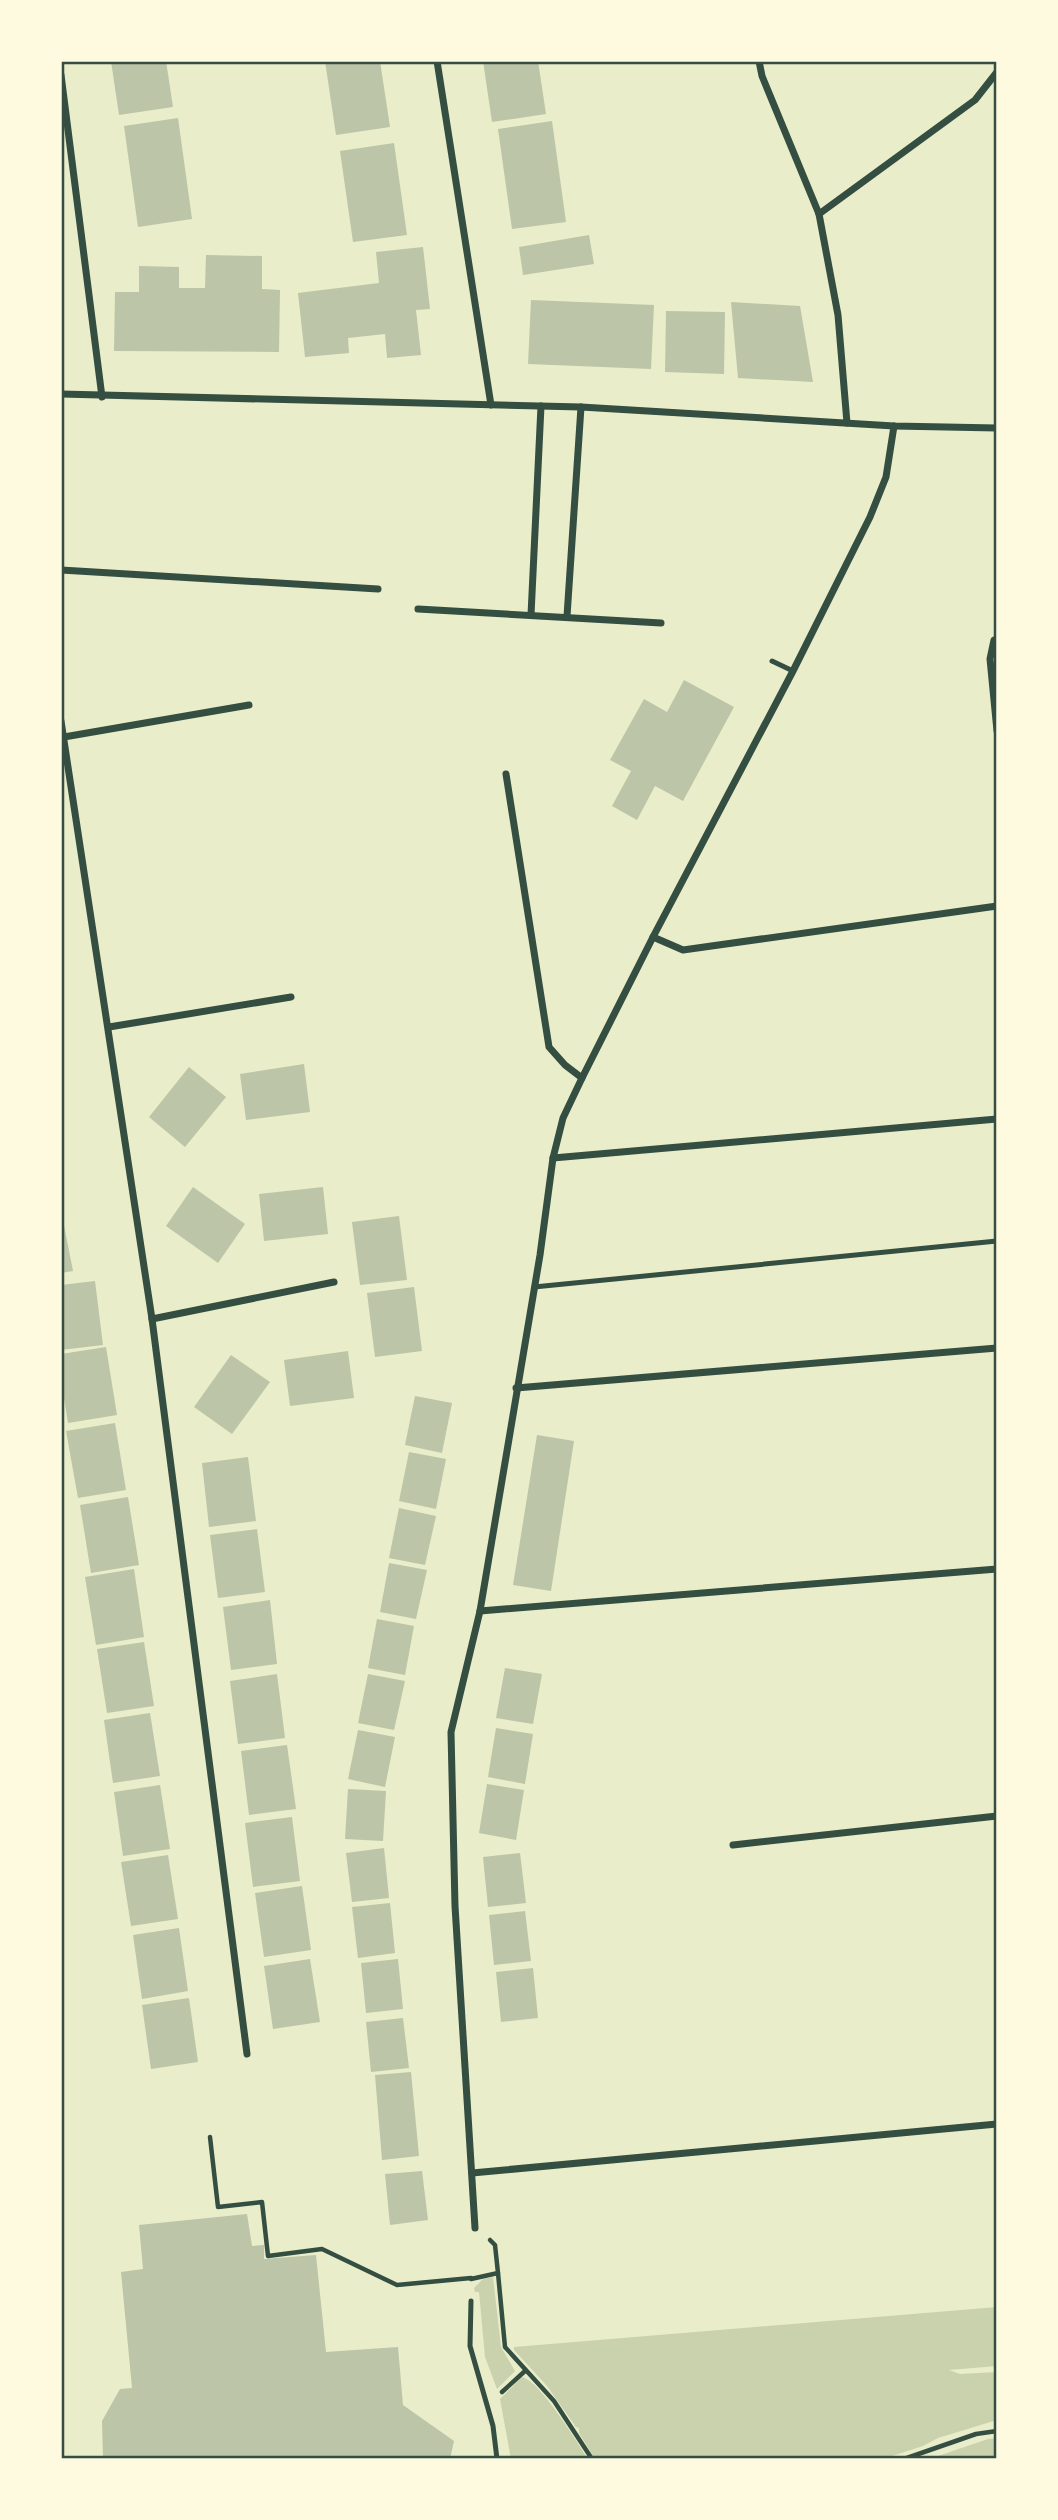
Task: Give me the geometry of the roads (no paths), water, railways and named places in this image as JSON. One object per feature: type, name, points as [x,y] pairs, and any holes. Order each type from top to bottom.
[{"type":"street","points":[[437,61],[491,405]]},
{"type":"street","points":[[759,61],[762,76],[819,214],[838,315],[848,423]]},
{"type":"street","points":[[819,214],[975,100],[997,72]]},
{"type":"street","points":[[61,75],[102,397]]},
{"type":"street","points":[[61,394],[581,407],[894,426],[997,428]]},
{"type":"street","points":[[531,615],[541,406]]},
{"type":"street","points":[[567,616],[581,407]]},
{"type":"street","points":[[475,2228],[455,1906],[451,1732],[481,1611],[534,1287],[552,1158],[563,1118],[582,1078],[870,517],[886,477],[894,426]]},
{"type":"street","points":[[61,570],[377,589]]},
{"type":"street","points":[[418,608],[661,622]]},
{"type":"street","points":[[997,639],[994,640],[990,659],[997,731]]},
{"type":"street","points":[[64,737],[249,705]]},
{"type":"street","points":[[61,721],[152,1319],[247,2054]]},
{"type":"street","points":[[506,774],[549,1047],[565,1065],[582,1078]]},
{"type":"street","points":[[653,937],[683,950],[997,906]]},
{"type":"street","points":[[108,1027],[291,997]]},
{"type":"street","points":[[552,1158],[997,1119]]},
{"type":"street","points":[[152,1319],[334,1282]]},
{"type":"street","points":[[516,1388],[997,1348]]},
{"type":"street","points":[[481,1611],[997,1569]]},
{"type":"street","points":[[733,1845],[997,1816]]},
{"type":"street","points":[[472,2173],[997,2124]]},
{"type":"lane","points":[[772,661],[793,671]]},
{"type":"lane","points":[[534,1287],[997,1241]]},
{"type":"lane","points":[[471,2301],[470,2346],[493,2426],[497,2459]]}]
